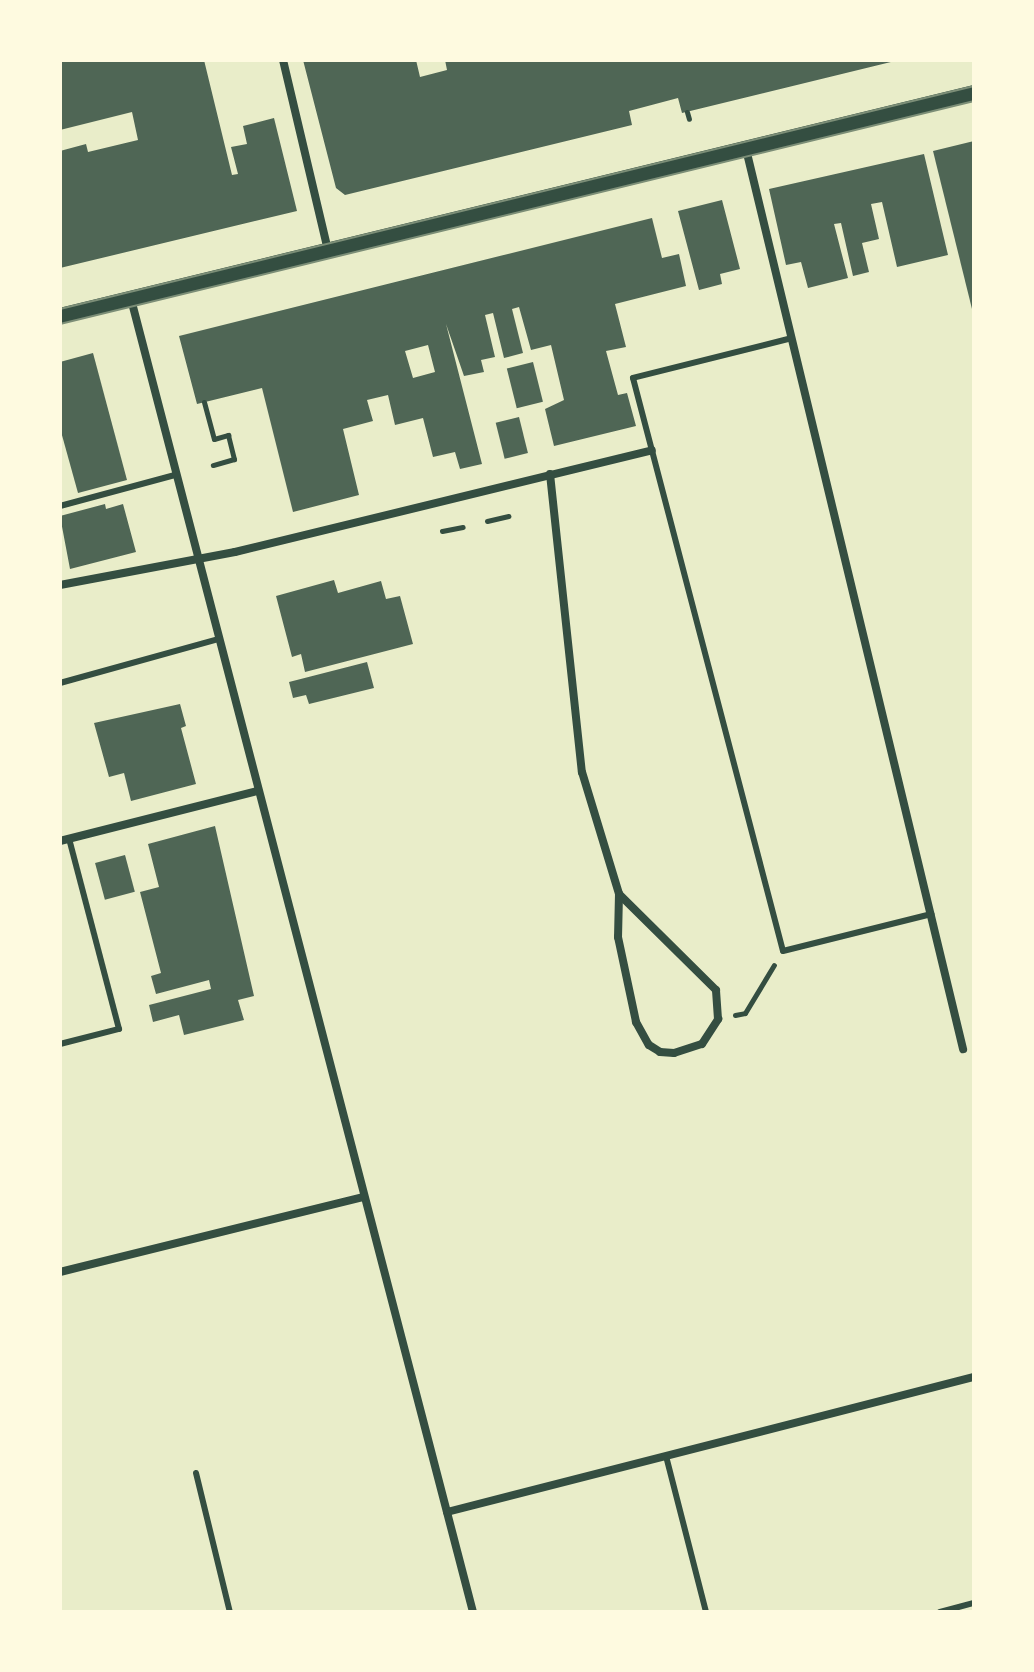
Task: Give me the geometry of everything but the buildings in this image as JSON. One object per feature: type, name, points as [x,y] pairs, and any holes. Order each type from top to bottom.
[{"type":"main road","points":[[60,316],[974,93]]},
{"type":"street","points":[[283,60],[328,252]]},
{"type":"street","points":[[746,149],[963,1049]]},
{"type":"street","points":[[131,299],[473,1612]]},
{"type":"street","points":[[60,585],[652,450]]},
{"type":"street","points":[[550,474],[582,772],[619,894],[618,937],[636,1022],[649,1045],[660,1052],[688,1051],[702,1044],[718,1019],[721,1004],[710,980],[619,894]]},
{"type":"street","points":[[65,840],[257,791]]},
{"type":"street","points":[[60,1272],[364,1197]]},
{"type":"street","points":[[447,1512],[974,1377]]},
{"type":"lane","points":[[792,338],[633,378],[783,951],[931,914]]},
{"type":"lane","points":[[60,506],[175,475]]},
{"type":"lane","points":[[60,683],[219,639]]},
{"type":"lane","points":[[60,1044],[119,1029],[65,840]]},
{"type":"lane","points":[[666,1456],[706,1612]]},
{"type":"lane","points":[[196,1473],[230,1612]]},
{"type":"lane","points":[[940,1612],[974,1603]]},
{"type":"path","points":[[204,402],[214,439],[228,435],[234,459],[213,465]]},
{"type":"path","points":[[487,521],[508,516]]},
{"type":"path","points":[[442,531],[463,527]]},
{"type":"path","points":[[718,1019],[745,1013],[783,951]]},
{"type":"tram line","points":[[60,309],[974,86]]},
{"type":"tram line","points":[[60,324],[974,101]]}]
